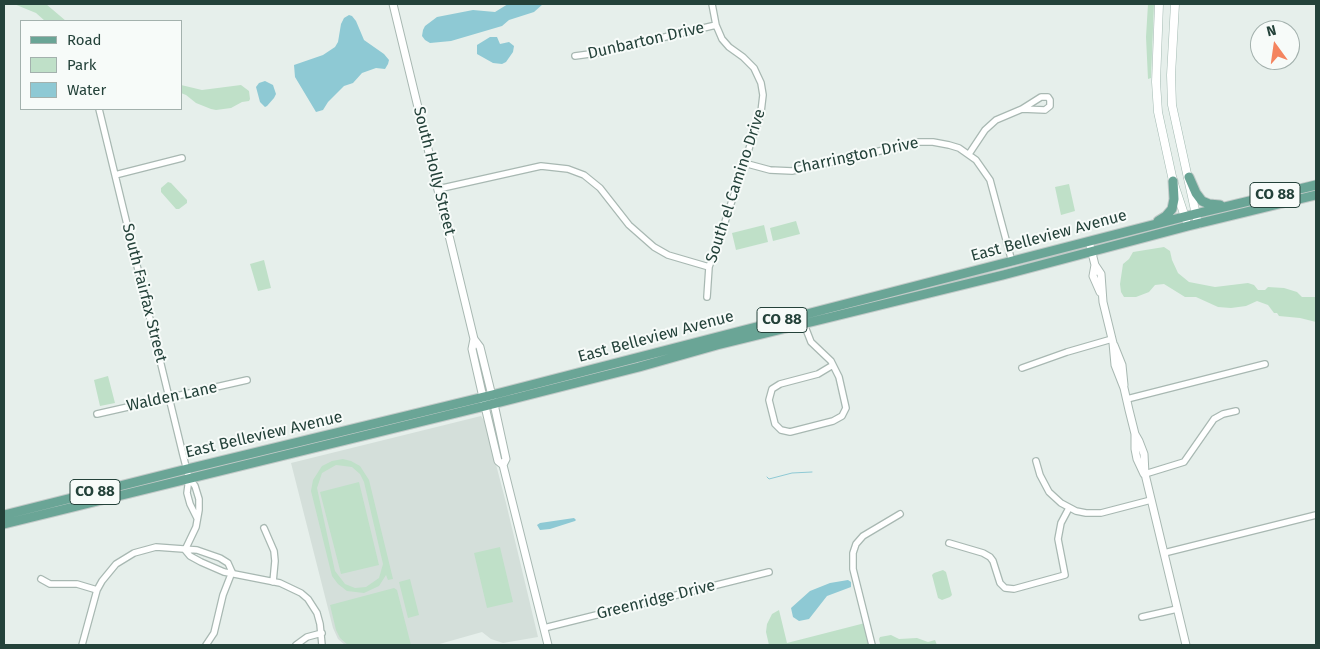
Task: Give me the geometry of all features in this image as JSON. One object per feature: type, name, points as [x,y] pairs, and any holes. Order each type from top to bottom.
[{"type":"main road","points":[[1159,4],[1156,97],[1160,128],[1173,181],[1188,226]]},
{"type":"main road","points":[[1175,4],[1171,76],[1172,100],[1176,130],[1198,224]]},
{"type":"main road","points":[[1188,177],[1197,195],[1204,202],[1212,205],[1233,205]]},
{"type":"main road","points":[[1154,224],[1166,216],[1172,208],[1174,199],[1173,181]]},
{"type":"main road","name":"East Belleview Avenue","points":[[489,401],[716,336],[1012,262],[1185,216],[1316,185]]},
{"type":"main road","name":"East Belleview Avenue","points":[[4,515],[489,401],[1316,195]]},
{"type":"main road","name":"East Belleview Avenue","points":[[4,524],[188,473]]},
{"type":"street","name":"South Holly Street","points":[[393,4],[474,339],[472,349],[506,459],[503,465],[548,645]]},
{"type":"street","name":"South el Camino Drive","points":[[707,297],[709,267],[762,105],[761,83],[754,68],[725,43],[716,25],[712,4]]},
{"type":"street","name":"Dunbarton Drive","points":[[575,56],[597,53],[716,25]]},
{"type":"street","points":[[968,154],[991,124],[1005,115],[1022,109]]},
{"type":"street","name":"South Fairfax Street","points":[[99,110],[188,473]]},
{"type":"street","name":"Charrington Drive","points":[[744,162],[770,170],[792,171],[928,142],[949,144],[968,154],[980,165],[990,180],[1012,262]]},
{"type":"street","points":[[115,175],[182,158]]},
{"type":"street","points":[[438,189],[542,166],[568,168],[584,175],[600,188],[629,225],[654,247],[668,255],[709,267]]},
{"type":"street","points":[[1089,241],[1095,265],[1101,274],[1103,302],[1112,341],[1122,365],[1124,388],[1135,434],[1144,454],[1145,474],[1186,645]]},
{"type":"street","points":[[804,324],[810,342],[833,365],[839,377],[846,405],[842,416],[833,421],[790,432],[777,427],[769,400],[772,389],[780,384],[818,374],[833,365]]},
{"type":"street","points":[[1022,368],[1067,352],[1112,341]]},
{"type":"street","points":[[1127,399],[1265,364]]},
{"type":"street","name":"Walden Lane","points":[[97,414],[247,380]]},
{"type":"street","points":[[1145,474],[1180,465],[1214,419],[1223,414],[1236,411]]},
{"type":"street","points":[[1036,461],[1046,488],[1069,508],[1086,513],[1101,513],[1151,500]]},
{"type":"street","points":[[188,473],[187,493],[197,518]]},
{"type":"street","points":[[185,550],[194,533],[199,510],[199,499],[188,473]]},
{"type":"street","points":[[949,543],[990,556],[998,580],[1005,588],[1014,589],[1065,575],[1058,539],[1061,523],[1069,508]]},
{"type":"street","points":[[872,645],[853,569],[852,553],[856,544],[863,536],[900,514]]},
{"type":"street","points":[[1164,554],[1316,515]]},
{"type":"street","points":[[264,528],[274,550],[273,582]]},
{"type":"street","points":[[82,645],[97,590],[109,570],[121,560],[134,553],[156,547],[172,547],[197,550],[220,558],[228,563],[232,572],[223,595],[214,634],[206,645]]},
{"type":"street","points":[[185,550],[190,556],[224,572],[232,572],[293,588],[308,599],[317,613],[322,634],[322,645]]},
{"type":"street","name":"Greenridge Drive","points":[[544,628],[769,572]]},
{"type":"street","points":[[41,579],[50,584],[77,584],[97,590]]},
{"type":"street","points":[[1142,617],[1177,609]]},
{"type":"street","points":[[296,645],[307,637],[322,634]]},
{"type":"shaded area","points":[[481,416],[485,422],[506,503],[538,637],[503,643],[491,639],[482,632],[436,645],[345,645],[338,639],[333,628],[291,463]]},
{"type":"green space","points":[[14,4],[46,4],[65,20],[44,20],[36,13]]},
{"type":"green space","points":[[1148,4],[1154,4],[1151,78],[1148,79],[1146,37]]},
{"type":"green space","points":[[182,85],[202,90],[241,85],[249,91],[250,99],[231,108],[216,110],[196,103],[182,93]]},
{"type":"green space","points":[[168,182],[187,200],[187,203],[179,209],[176,209],[161,192],[161,188]]},
{"type":"green space","points":[[1069,184],[1075,211],[1061,215],[1055,187]]},
{"type":"green space","points":[[796,221],[800,234],[773,241],[770,228]]},
{"type":"green space","points":[[764,225],[768,242],[736,250],[732,233]]},
{"type":"green space","points":[[1164,247],[1170,251],[1178,273],[1189,282],[1215,287],[1248,283],[1254,285],[1258,290],[1265,290],[1268,287],[1284,288],[1297,292],[1302,297],[1316,297],[1316,322],[1279,316],[1268,305],[1257,301],[1246,306],[1218,307],[1196,297],[1185,297],[1164,284],[1155,285],[1149,292],[1136,297],[1124,297],[1120,284],[1123,264],[1133,252]]},
{"type":"green space","points":[[264,260],[271,288],[258,291],[250,264]]},
{"type":"green space","points":[[108,376],[115,403],[100,406],[94,380]]},
{"type":"green space","points":[[343,459],[351,461],[360,466],[369,480],[393,579],[388,580],[386,575],[379,586],[364,593],[347,591],[332,576],[311,491],[313,480],[322,466],[332,461]],"holes":[[[336,465],[352,467],[360,474],[364,482],[383,564],[379,578],[366,587],[355,588],[345,584],[335,571],[317,488],[322,473]]]},
{"type":"green space","points":[[359,482],[379,565],[341,574],[320,492]]},
{"type":"green space","points":[[500,547],[513,602],[487,608],[474,553]]},
{"type":"green space","points":[[943,570],[946,572],[952,595],[942,600],[938,598],[932,575]]},
{"type":"green space","points":[[410,579],[419,615],[408,618],[399,582]]},
{"type":"green space","points":[[394,588],[397,590],[411,645],[348,645],[340,638],[336,630],[330,605]]},
{"type":"green space","points":[[779,610],[787,643],[865,623],[870,645],[769,645],[766,632],[767,624],[772,614]]},
{"type":"green space","points":[[891,635],[899,639],[917,638],[928,642],[935,640],[937,645],[880,644],[880,637]]},
{"type":"water","points":[[508,4],[543,4],[534,12],[509,20],[502,26],[451,41],[430,43],[422,36],[425,26],[437,17],[473,10],[495,12]]},
{"type":"water","points":[[349,15],[356,21],[364,40],[384,54],[389,60],[388,64],[385,69],[376,68],[362,73],[353,83],[344,86],[328,102],[323,110],[316,112],[295,77],[294,65],[323,55],[335,47],[338,42],[341,24],[344,18]]},
{"type":"water","points":[[490,37],[497,37],[500,44],[509,42],[514,46],[513,52],[506,62],[502,64],[493,63],[477,54],[477,45]]},
{"type":"water","points":[[265,81],[273,85],[276,94],[265,107],[260,102],[256,87],[259,83]]},
{"type":"water","points":[[574,518],[575,521],[550,529],[540,530],[537,525],[540,523]]},
{"type":"water","points":[[848,580],[851,582],[851,587],[827,596],[809,619],[799,621],[793,617],[791,608],[810,591],[830,583]]},
{"type":"waterway","points":[[767,477],[769,479],[792,473],[812,472]]}]
